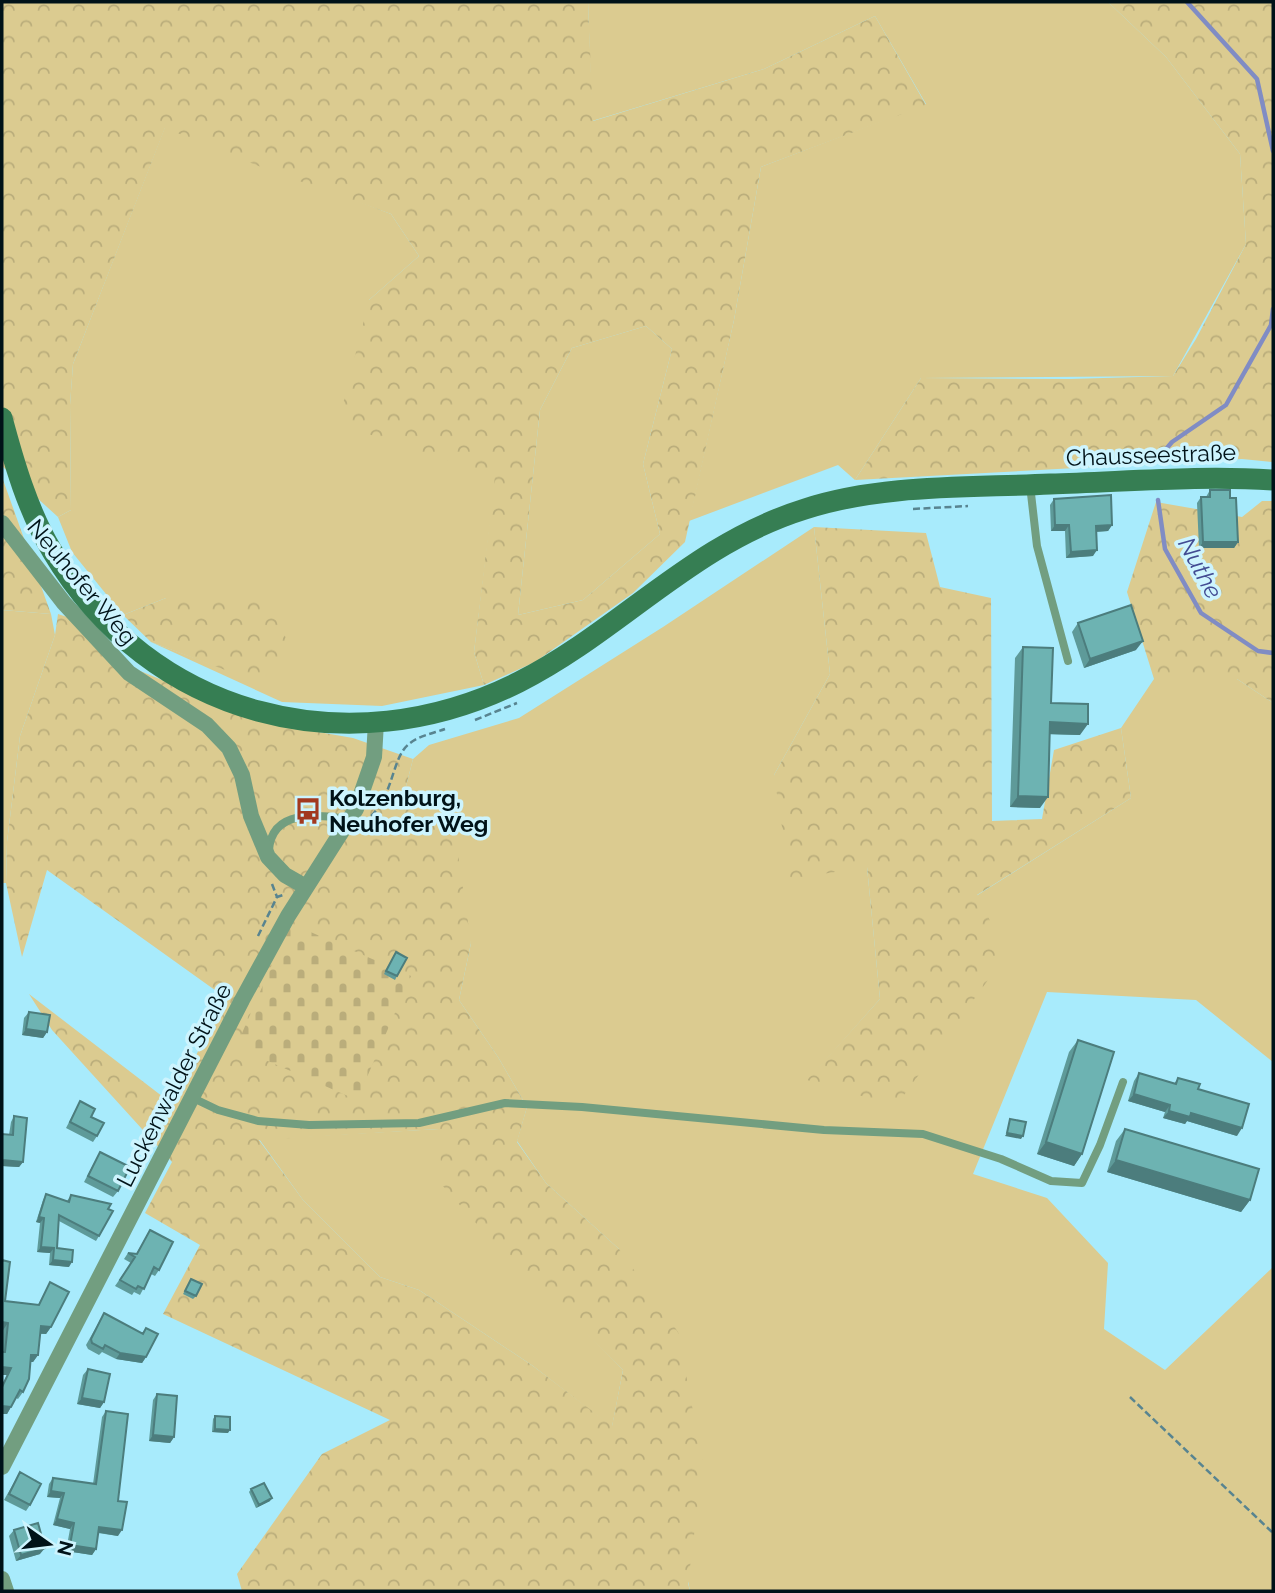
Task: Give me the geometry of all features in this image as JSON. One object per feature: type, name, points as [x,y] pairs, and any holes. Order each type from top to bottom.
[{"type":"main road","name":"Chausseestraße","points":[[2,418],[15,469],[51,550],[84,597],[159,668],[210,697],[271,716],[340,724],[376,722],[451,709],[518,683],[573,650],[682,569],[736,538],[804,509],[827,503],[930,489],[1189,479],[1273,480]]},
{"type":"street","name":"Neuhofer Weg","points":[[2,523],[64,603],[129,673],[207,725],[229,748],[242,775],[251,816],[268,857],[285,875],[306,887]]},
{"type":"street","name":"Luckenwalder Straße","points":[[2,1467],[242,1000],[306,887],[351,819],[374,757],[376,722]]},
{"type":"street","points":[[2,1579],[6,1591]]},
{"type":"lane","points":[[1030,485],[1037,546],[1068,661]]},
{"type":"lane","points":[[268,857],[269,842],[280,823],[297,817],[351,819]]},
{"type":"lane","points":[[193,1098],[218,1110],[258,1121],[309,1125],[419,1123],[505,1103],[582,1107],[824,1130],[923,1134],[1001,1159],[1051,1181],[1082,1183],[1100,1145],[1123,1082]]},
{"type":"path","points":[[272,885],[277,897]]},
{"type":"path","points":[[1130,1397],[1273,1533]]},
{"type":"green space","points":[[2,2],[588,2],[593,121],[764,69],[875,16],[926,105],[761,167],[734,320],[685,542],[633,593],[535,662],[484,685],[474,652],[495,476],[338,424],[369,300],[419,256],[391,214],[266,169],[165,128],[73,364],[70,405],[71,510],[58,517],[2,466]],"holes":[[[646,326],[672,349],[643,464],[660,534],[583,600],[518,615],[540,410],[572,348]]]},
{"type":"green space","points":[[588,2],[1108,2],[1166,57],[1240,154],[1246,244],[1173,376],[921,378],[855,480],[838,465],[689,521],[734,320],[761,167],[926,104],[875,16],[764,69],[592,121]]},
{"type":"green space","points":[[1108,2],[1273,2],[1273,462],[1242,459],[855,480],[921,378],[1069,379],[1173,376],[1196,339],[1246,244],[1240,154],[1166,57]]},
{"type":"green space","points":[[165,127],[391,214],[419,256],[369,300],[496,476],[474,652],[484,685],[382,706],[282,702],[151,642],[249,678],[166,598],[123,615],[72,552],[58,517],[71,510],[70,405],[73,364]]},
{"type":"green space","points":[[646,326],[672,349],[643,464],[660,534],[583,600],[518,615],[540,410],[572,348]]},
{"type":"green space","points":[[2,477],[51,614],[2,610]]},
{"type":"green space","points":[[1262,501],[1273,501],[1273,703],[1237,679],[1154,679],[1127,592],[1156,502],[1242,517]]},
{"type":"green space","points":[[814,527],[830,674],[774,775],[867,867],[880,999],[808,1080],[976,896],[1131,798],[1121,728],[1154,679],[1237,679],[1273,703],[1273,1062],[1196,1000],[1047,992],[973,1174],[1047,1198],[1108,1263],[1104,1329],[1165,1370],[1273,1267],[1273,1591],[690,1591],[619,1249],[546,1183],[517,1141],[527,1107],[498,1057],[459,1000],[471,943],[401,806],[413,759],[429,745],[519,718]]},
{"type":"green space","points":[[814,527],[926,533],[940,587],[991,598],[992,821],[1042,819],[1054,750],[1121,728],[1131,798],[977,895],[1007,954],[896,1106],[807,1080],[880,999],[867,867],[790,879],[774,775],[830,674]]},
{"type":"green space","points":[[166,598],[256,598],[282,626],[292,659],[249,679],[151,642],[123,615]]},
{"type":"green space","points":[[2,610],[51,614],[55,635],[20,736],[7,842],[6,883],[2,883]]},
{"type":"green space","points":[[58,614],[82,622],[111,659],[267,723],[353,738],[413,759],[401,806],[455,833],[471,943],[459,1000],[498,1057],[527,1107],[517,1142],[546,1183],[619,1249],[678,1332],[703,1464],[688,1583],[690,1591],[242,1591],[237,1574],[322,1454],[390,1420],[163,1314],[200,1245],[145,1213],[172,1162],[52,1030],[29,994],[171,1103],[226,998],[47,870],[22,957],[6,883],[7,842],[20,736],[55,635]],"holes":[[[439,1129],[442,1185],[489,1238],[623,1370],[612,1426],[533,1366],[419,1290],[380,1277],[303,1200],[259,1140]]]},
{"type":"green space","points":[[290,923],[411,976],[357,1100],[236,1047]]},
{"type":"green space","points":[[439,1129],[571,1317],[623,1370],[612,1427],[533,1366],[419,1290],[380,1277],[303,1200],[259,1139]]},
{"type":"building","points":[[1210,490],[1230,490],[1230,498],[1236,498],[1238,542],[1203,542],[1201,497],[1210,497]]},
{"type":"building","points":[[1111,495],[1112,525],[1096,526],[1097,550],[1071,552],[1069,525],[1055,525],[1054,499]]},
{"type":"building","points":[[1131,605],[1143,641],[1090,659],[1078,623]]},
{"type":"building","points":[[1023,647],[1053,648],[1051,703],[1088,704],[1088,724],[1050,722],[1048,797],[1018,796]]},
{"type":"building","points":[[396,952],[407,958],[397,976],[386,971]]},
{"type":"building","points":[[29,1012],[50,1015],[47,1032],[26,1029]]},
{"type":"building","points":[[1078,1040],[1114,1052],[1082,1154],[1046,1142]]},
{"type":"building","points":[[1139,1073],[1176,1084],[1178,1078],[1200,1084],[1198,1089],[1249,1104],[1242,1128],[1191,1113],[1190,1117],[1169,1111],[1170,1105],[1134,1094]]},
{"type":"building","points":[[80,1101],[95,1109],[91,1117],[104,1123],[97,1136],[70,1122]]},
{"type":"building","points":[[14,1116],[27,1118],[23,1162],[2,1160],[2,1134],[13,1135]]},
{"type":"building","points":[[1010,1119],[1026,1122],[1023,1136],[1007,1133]]},
{"type":"building","points":[[1125,1129],[1259,1169],[1250,1200],[1116,1160]]},
{"type":"building","points":[[100,1152],[130,1167],[118,1191],[88,1176]]},
{"type":"building","points":[[46,1194],[69,1202],[71,1195],[111,1204],[108,1209],[113,1211],[99,1236],[59,1215],[57,1248],[73,1250],[72,1262],[53,1260],[54,1248],[41,1247],[44,1218],[39,1217]]},
{"type":"building","points":[[150,1230],[173,1242],[159,1270],[154,1267],[144,1289],[138,1286],[136,1289],[120,1280],[135,1257],[128,1253],[137,1254]]},
{"type":"building","points":[[2,1260],[10,1262],[5,1301],[39,1305],[50,1282],[69,1292],[51,1327],[41,1326],[38,1355],[31,1355],[29,1379],[11,1407],[2,1406],[2,1387],[11,1368],[2,1367],[8,1323],[2,1322]]},
{"type":"building","points":[[191,1279],[202,1284],[196,1296],[185,1291]]},
{"type":"building","points":[[104,1313],[143,1334],[146,1328],[158,1334],[146,1357],[120,1353],[105,1345],[103,1349],[92,1343],[91,1339]]},
{"type":"building","points":[[88,1369],[110,1374],[104,1402],[82,1398]]},
{"type":"building","points":[[157,1394],[177,1396],[174,1437],[153,1435]]},
{"type":"building","points":[[106,1411],[128,1414],[118,1501],[127,1502],[122,1530],[99,1527],[96,1549],[70,1545],[74,1523],[57,1519],[64,1493],[51,1491],[53,1478],[96,1484]]},
{"type":"building","points":[[215,1416],[230,1417],[230,1430],[215,1429]]},
{"type":"building","points":[[20,1472],[41,1484],[30,1505],[9,1494]]},
{"type":"building","points":[[264,1483],[272,1498],[259,1505],[251,1489]]},
{"type":"building","points":[[38,1523],[45,1548],[21,1555],[14,1530]]},
{"type":"waterway","name":"Nuthe","points":[[1187,2],[1257,79],[1273,151]]},
{"type":"waterway","name":"Nuthe","points":[[1155,462],[1172,442],[1226,405],[1271,325],[1273,309]]},
{"type":"waterway","name":"Nuthe","points":[[1158,500],[1165,549],[1201,613],[1258,651],[1273,653]]},
{"type":"place","name":"Kolzenburg, Neuhofer Weg","points":[[308,811]]}]
